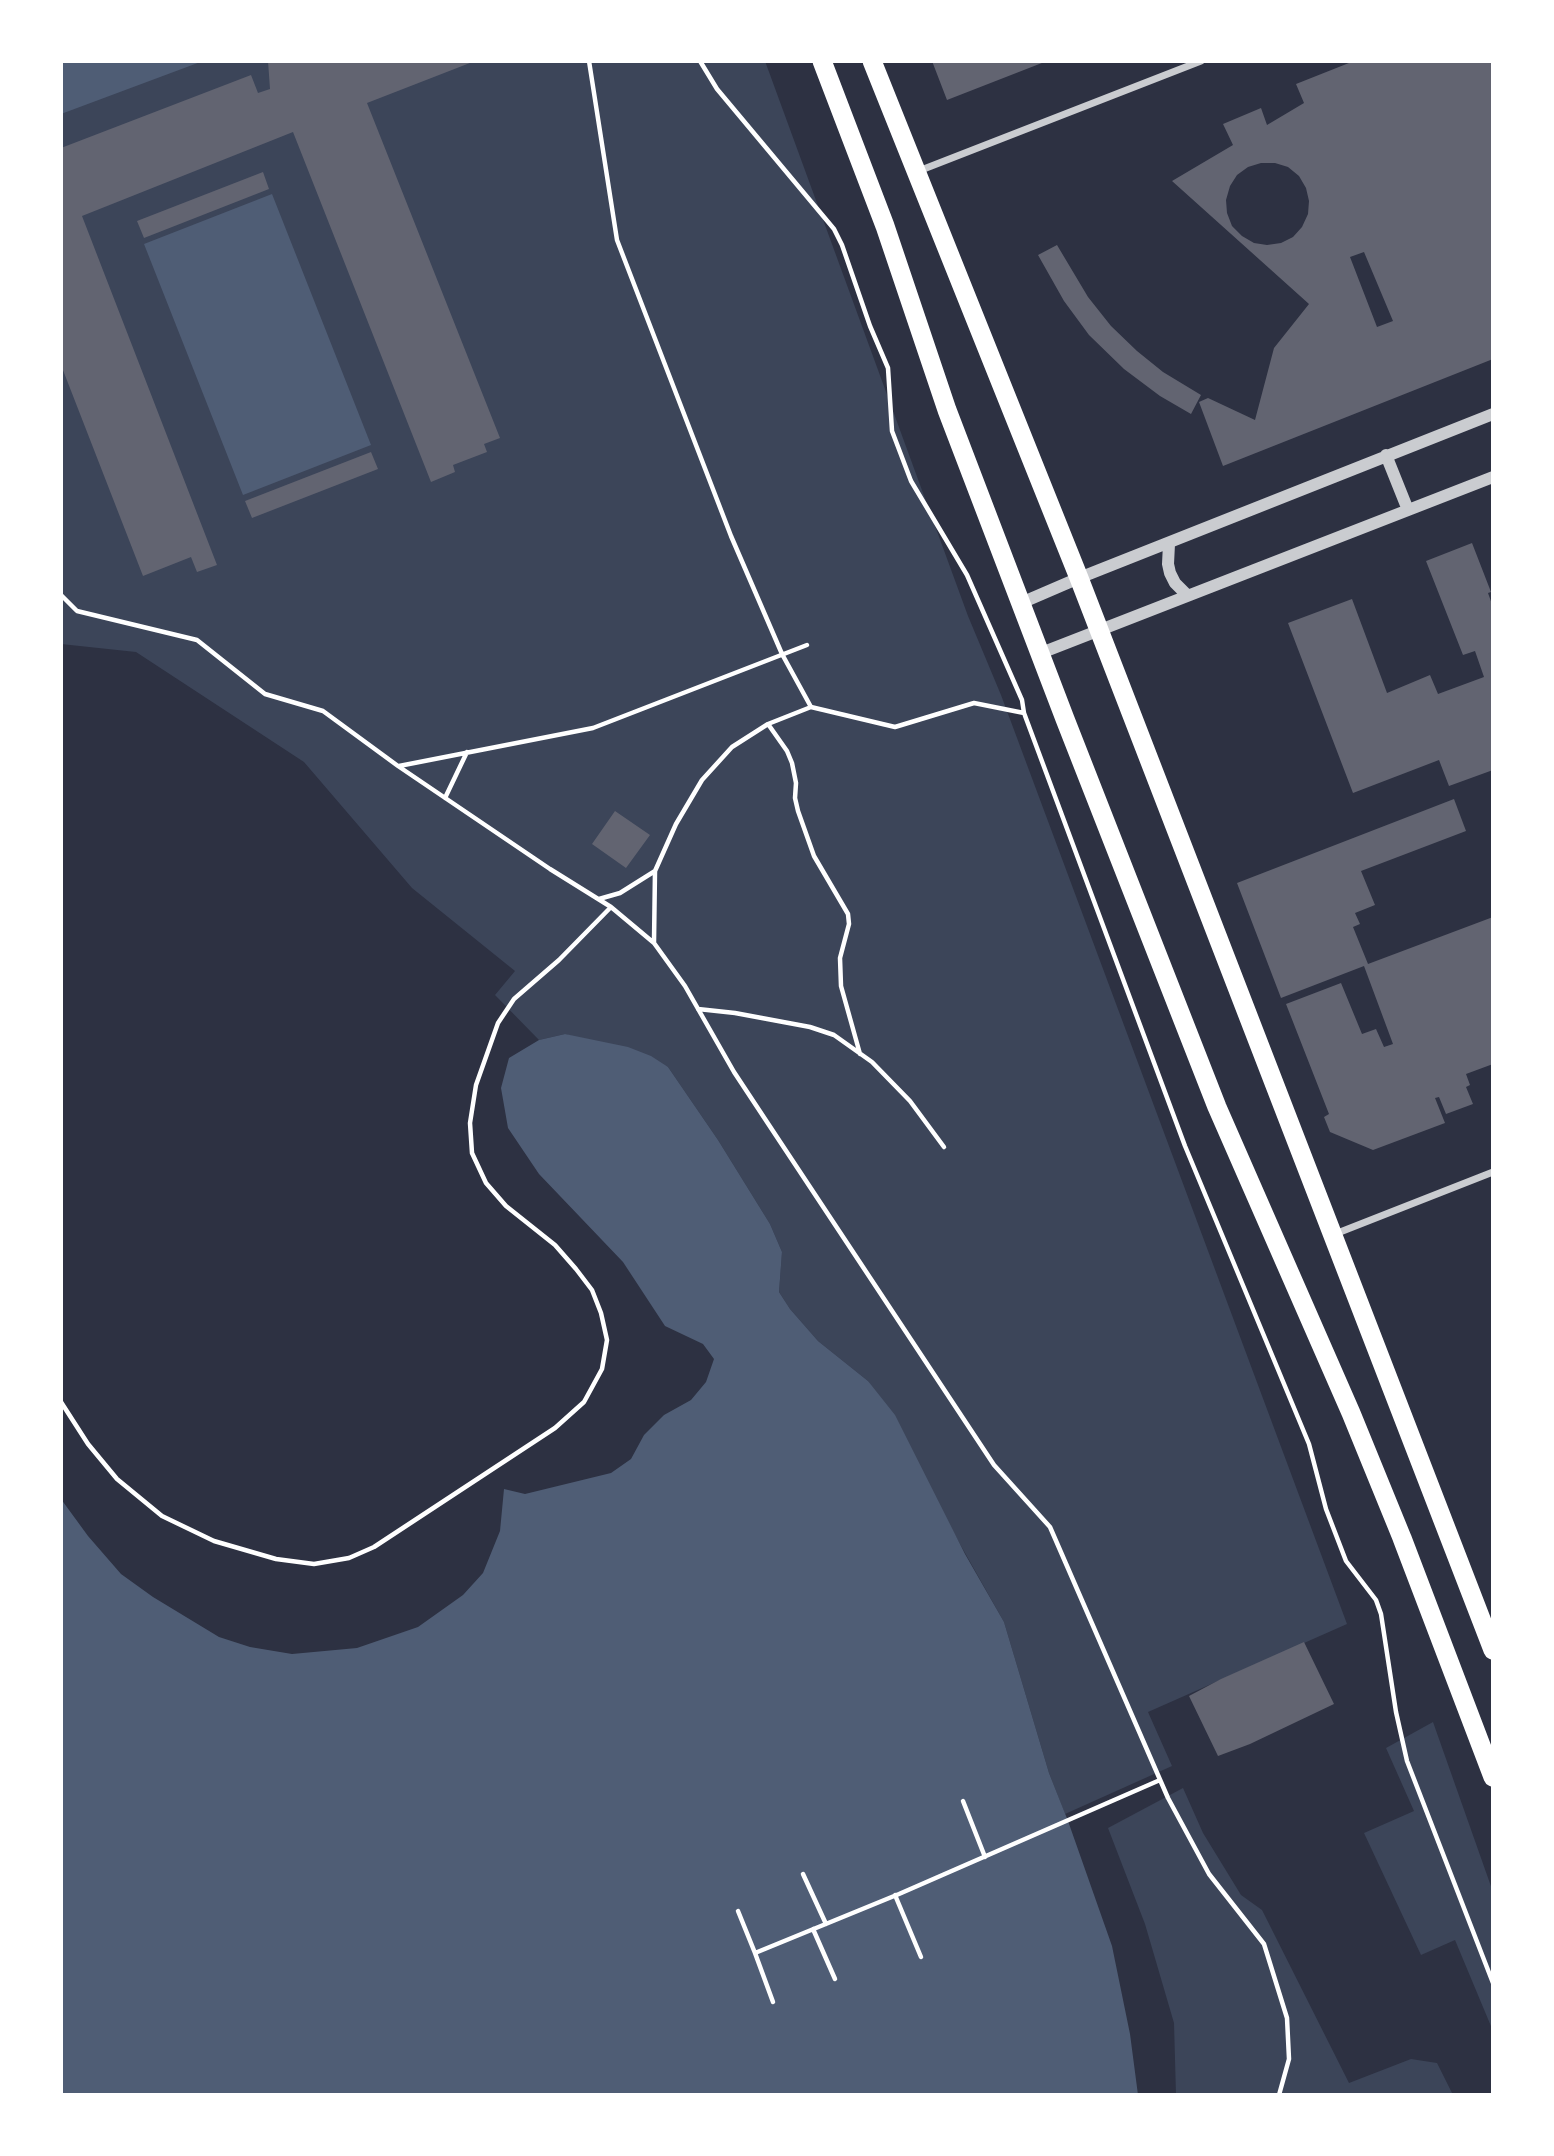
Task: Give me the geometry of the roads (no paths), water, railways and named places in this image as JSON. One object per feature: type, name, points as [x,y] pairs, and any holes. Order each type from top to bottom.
[{"type":"highway","points":[[822,61],[885,226],[947,410],[1217,1107],[1351,1413],[1493,1776]]},
{"type":"highway","points":[[872,61],[1079,578],[1493,1650]]},
{"type":"street","points":[[916,172],[1201,61]]},
{"type":"street","points":[[1021,603],[1493,414]]},
{"type":"street","points":[[1386,456],[1408,510]]},
{"type":"street","points":[[1041,653],[1493,477]]},
{"type":"street","points":[[1169,544],[1170,573],[1175,583],[1187,595]]},
{"type":"street","points":[[1331,1235],[1493,1172]]}]
